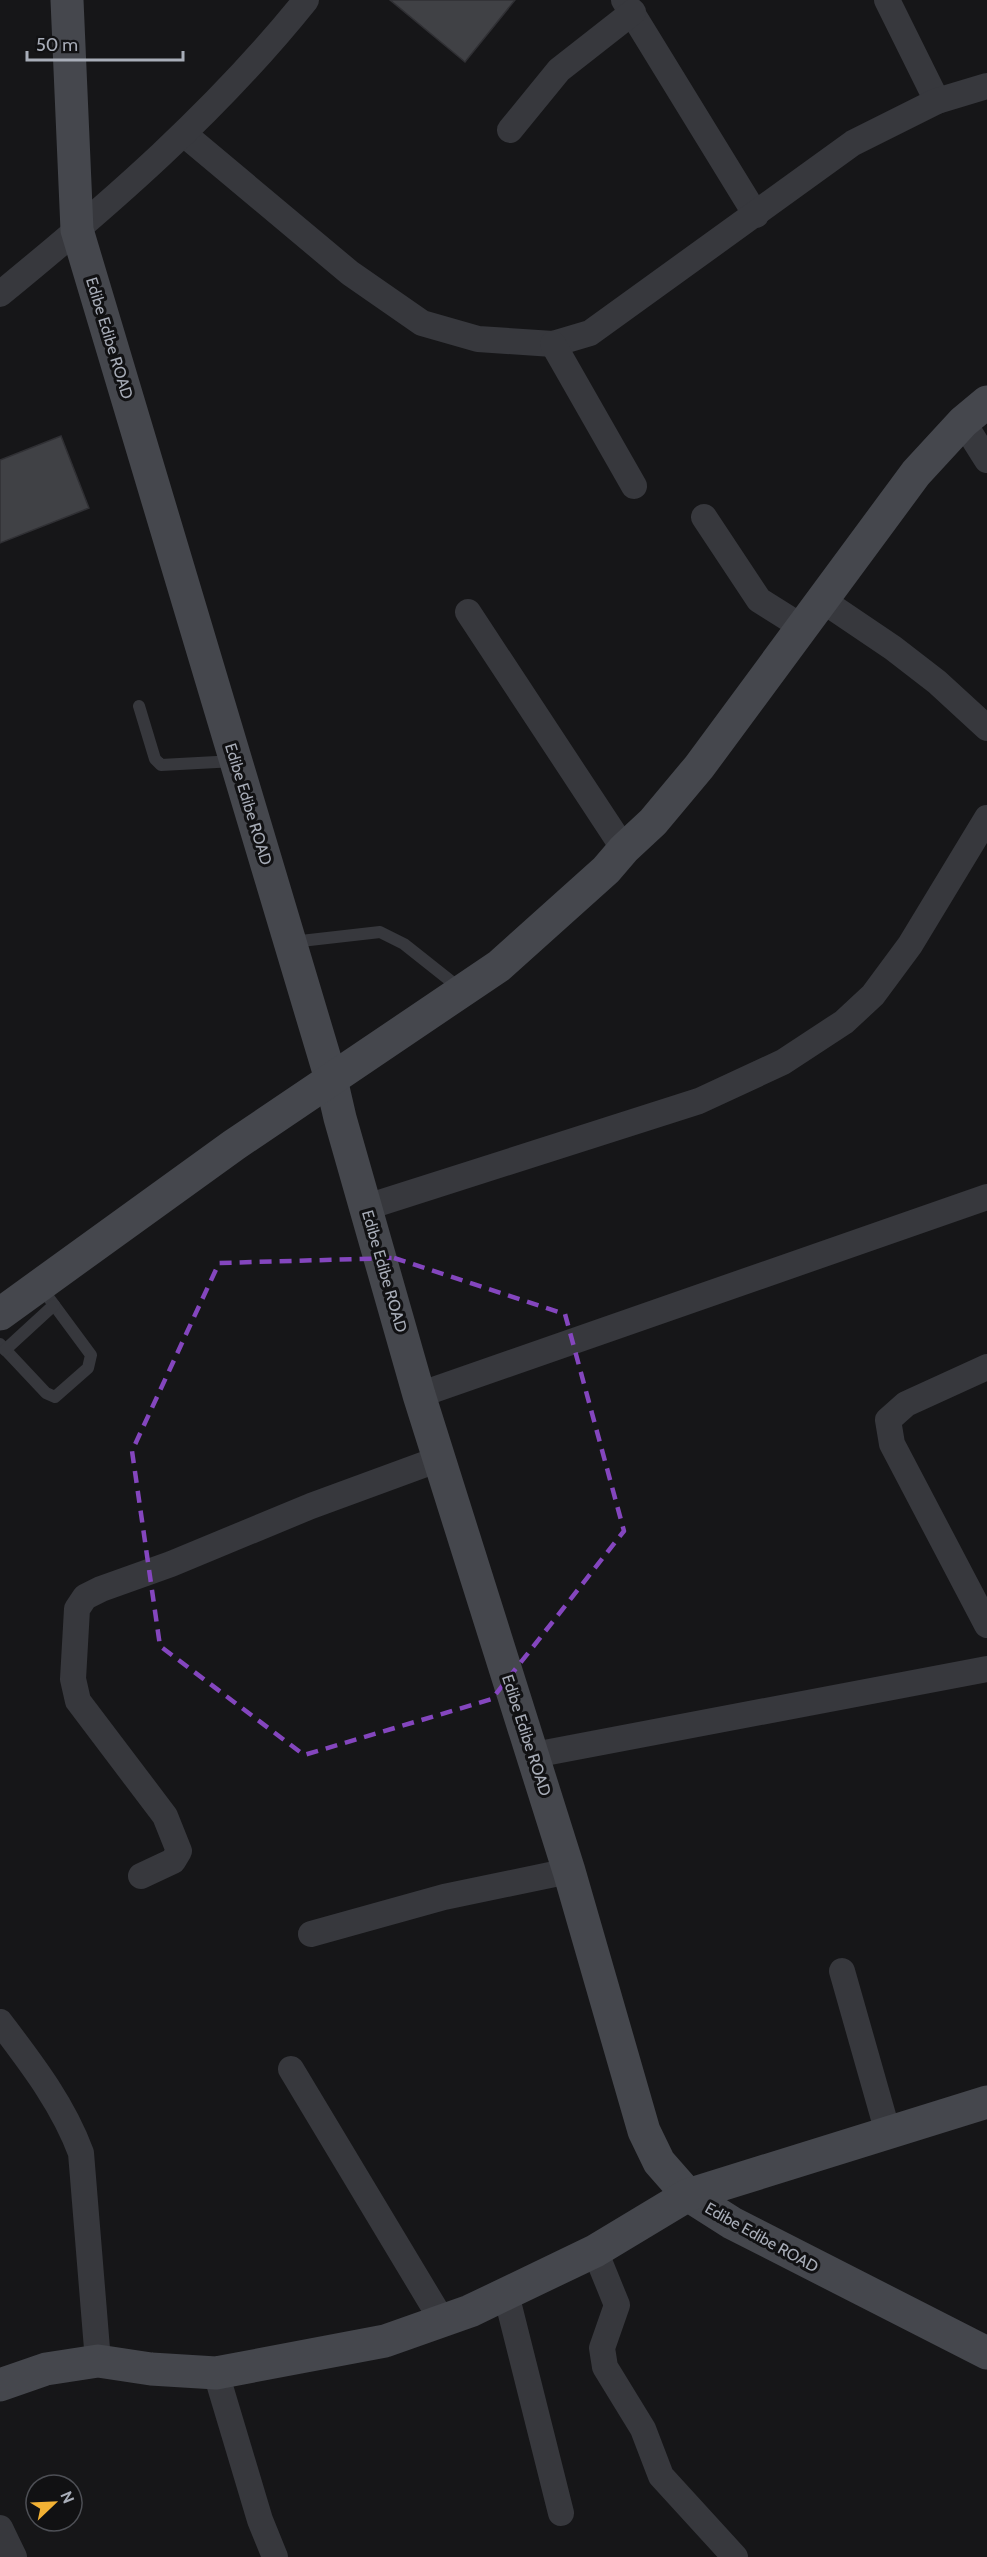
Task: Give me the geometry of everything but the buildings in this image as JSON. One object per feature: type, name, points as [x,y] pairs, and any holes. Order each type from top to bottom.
[{"type":"main road","name":"Edibe Edibe ROAD","points":[[67,0],[77,231],[331,1079],[419,1395],[534,1755],[644,2131],[659,2162],[688,2195],[732,2223],[987,2353]]},
{"type":"main road","points":[[0,1314],[47,1295],[142,1209],[499,966],[606,870],[624,849],[653,822],[699,767],[916,473],[975,412]]},
{"type":"main road","points":[[0,2385],[46,2368],[98,2361],[151,2369],[216,2373],[385,2341],[443,2322],[506,2294],[595,2251],[688,2195],[987,2102]]},
{"type":"street","points":[[0,294],[77,231],[184,134],[213,106],[306,0]]},
{"type":"street","points":[[887,0],[937,101]]},
{"type":"street","points":[[510,130],[559,70],[628,6],[756,215]]},
{"type":"street","points":[[184,134],[350,273],[422,323],[478,339],[553,344],[590,333],[853,143],[937,101],[987,86]]},
{"type":"street","points":[[553,344],[634,486]]},
{"type":"street","points":[[975,412],[987,460]]},
{"type":"street","points":[[704,517],[759,600],[802,627]]},
{"type":"street","points":[[822,600],[937,682],[987,728]]},
{"type":"street","points":[[468,612],[624,849]]},
{"type":"street","points":[[368,1207],[699,1101],[783,1062],[844,1022],[873,995],[910,945],[987,818]]},
{"type":"street","points":[[419,1395],[987,1197]]},
{"type":"street","points":[[987,1367],[906,1404],[888,1420],[892,1444],[987,1625]]},
{"type":"street","points":[[141,1876],[173,1862],[179,1851],[165,1816],[78,1701],[73,1679],[77,1609],[85,1598],[100,1589],[171,1564],[311,1506],[439,1459]]},
{"type":"street","points":[[534,1755],[987,1670]]},
{"type":"street","points":[[311,1934],[444,1897],[569,1872]]},
{"type":"street","points":[[842,1971],[888,2133]]},
{"type":"street","points":[[0,2022],[39,2073],[70,2123],[81,2152],[98,2361]]},
{"type":"street","points":[[291,2069],[443,2322]]},
{"type":"street","points":[[595,2251],[617,2305],[602,2348],[605,2367],[643,2429],[661,2476],[735,2557]]},
{"type":"street","points":[[506,2294],[561,2513]]},
{"type":"street","points":[[216,2373],[260,2520],[275,2557]]},
{"type":"street","points":[[0,2528],[14,2557]]},
{"type":"lane","points":[[139,706],[155,759],[161,765],[236,761]]},
{"type":"lane","points":[[290,943],[380,932],[404,944],[463,991]]},
{"type":"lane","points":[[47,1295],[91,1355],[88,1368],[55,1397],[45,1393],[3,1347],[47,1295]]},
{"type":"highlighted area","points":[[394,1258],[565,1314],[624,1531],[492,1699],[304,1755],[160,1646],[132,1451],[219,1263]]}]
